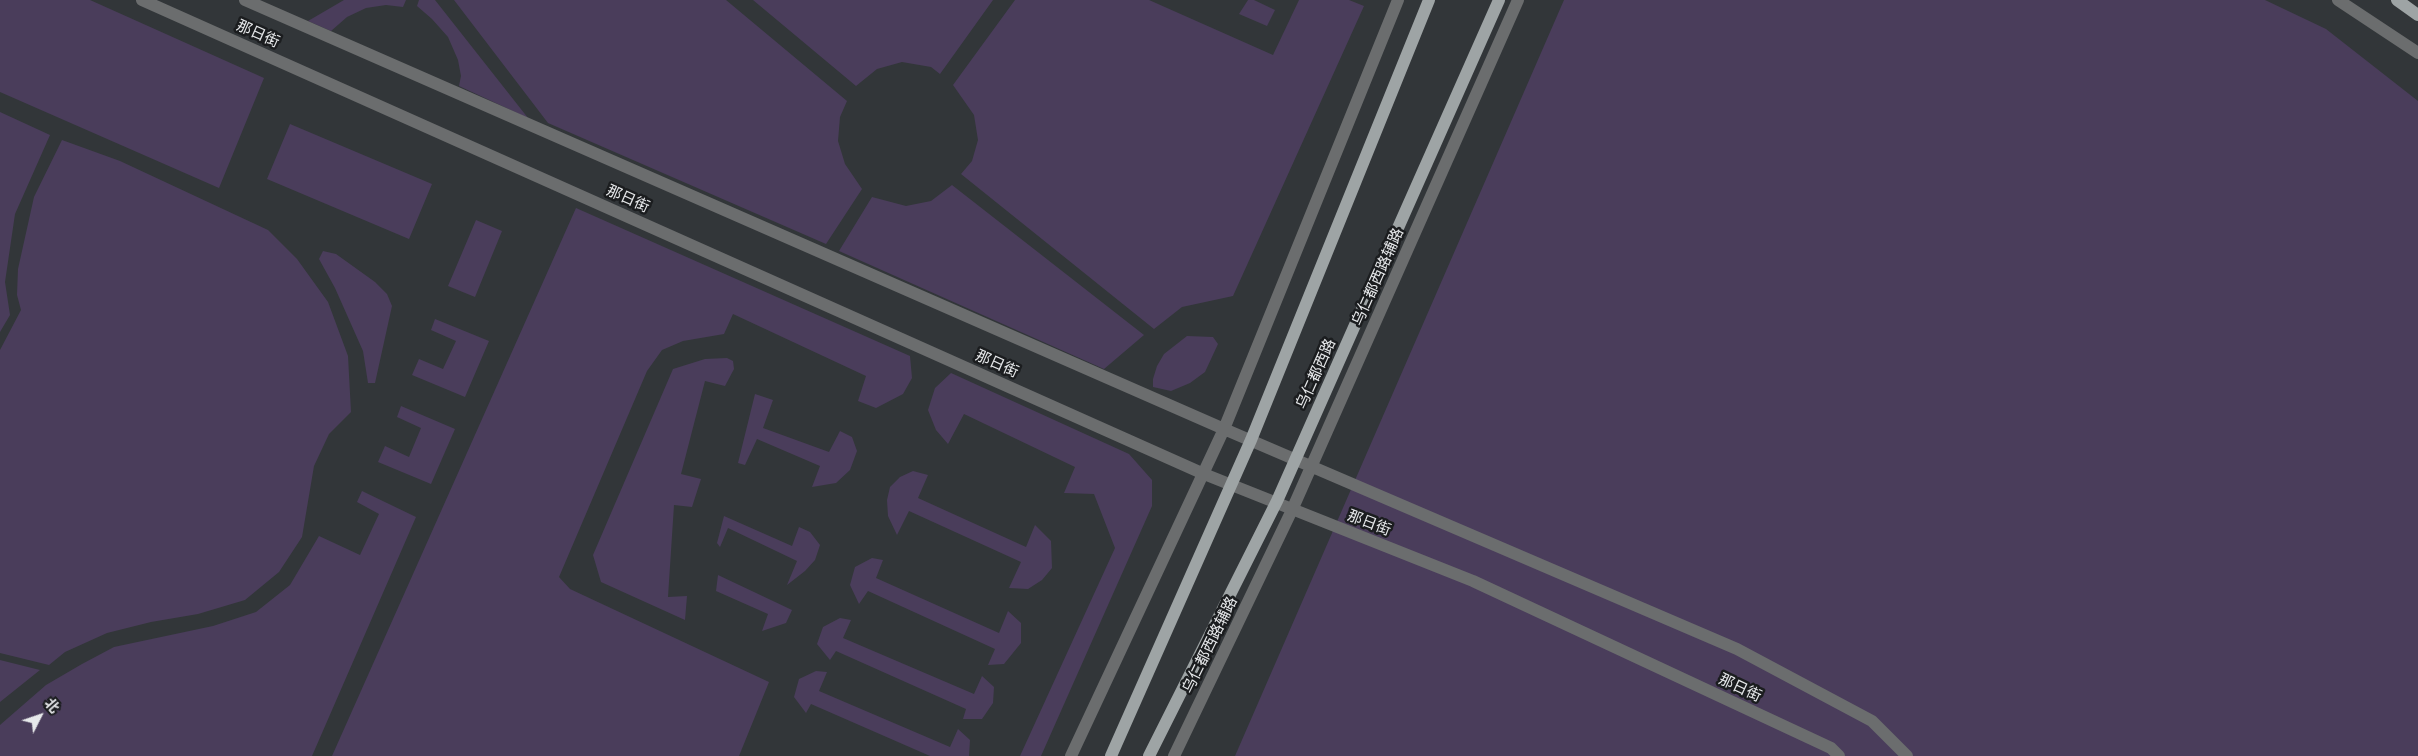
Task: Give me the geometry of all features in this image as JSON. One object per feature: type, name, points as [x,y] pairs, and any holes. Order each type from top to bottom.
[{"type":"main road","points":[[1110,756],[1251,440],[1429,0]]},
{"type":"main road","name":"乌仁都西路","points":[[1150,756],[1277,501],[1499,0]]},
{"type":"main road","points":[[2397,0],[2418,15]]},
{"type":"street","name":"那日街","points":[[142,0],[1204,474],[1232,483],[1277,501],[1292,510],[1473,581],[1831,748],[1839,756]]},
{"type":"street","name":"那日街","points":[[245,0],[1224,429],[1737,648],[1872,721],[1907,756]]},
{"type":"street","points":[[1071,756],[1224,429],[1398,0]]},
{"type":"street","name":"乌仁都西路辅路","points":[[1174,756],[1292,510],[1518,0]]},
{"type":"street","points":[[2338,0],[2418,53]]},
{"type":"shaded area","points":[[0,0],[90,0],[264,78],[219,188],[0,92]]},
{"type":"shaded area","points":[[344,0],[406,0],[403,7],[386,5],[366,8],[347,17],[331,31],[308,21]]},
{"type":"shaded area","points":[[419,0],[435,0],[528,118],[459,86],[461,76],[458,60],[448,37],[417,6]]},
{"type":"shaded area","points":[[454,0],[726,0],[847,101],[840,117],[838,141],[845,164],[862,189],[826,244],[548,123]]},
{"type":"shaded area","points":[[753,0],[993,0],[940,74],[931,67],[902,62],[877,69],[856,86]]},
{"type":"shaded area","points":[[1015,0],[1149,0],[1273,55],[1299,0],[1349,0],[1364,6],[1233,296],[1182,307],[1154,329],[961,174],[972,161],[978,140],[974,115],[953,85]]},
{"type":"shaded area","points":[[1248,0],[1254,0],[1275,10],[1267,26],[1239,14]]},
{"type":"shaded area","points":[[1564,0],[2265,0],[2326,29],[2418,101],[2418,756],[1235,756]]},
{"type":"shaded area","points":[[0,112],[50,135],[15,214],[5,282],[10,315],[0,332]]},
{"type":"shaded area","points":[[290,124],[432,184],[409,239],[267,179]]},
{"type":"shaded area","points":[[62,140],[120,161],[268,230],[297,259],[328,302],[348,356],[351,412],[329,434],[314,466],[302,537],[279,572],[245,600],[198,614],[151,622],[107,633],[65,652],[49,665],[0,653],[0,350],[21,310],[17,295],[18,269],[34,197]]},
{"type":"shaded area","points":[[952,185],[1144,335],[1104,369],[839,251],[872,197],[906,206],[931,201]]},
{"type":"shaded area","points":[[576,208],[910,356],[912,378],[903,394],[876,408],[858,401],[866,376],[733,314],[724,334],[683,341],[662,350],[647,371],[559,577],[570,589],[769,682],[739,756],[332,756]]},
{"type":"shaded area","points":[[476,220],[502,231],[475,297],[448,286]]},
{"type":"shaded area","points":[[323,251],[336,254],[375,282],[387,294],[392,306],[375,383],[368,383],[363,351],[335,288],[319,259]]},
{"type":"shaded area","points":[[435,319],[489,341],[465,397],[412,375],[419,359],[443,369],[456,341],[431,330]]},
{"type":"shaded area","points":[[1187,336],[1213,337],[1218,344],[1205,372],[1190,383],[1171,391],[1153,387],[1157,366],[1164,354]]},
{"type":"shaded area","points":[[727,358],[733,361],[734,369],[725,386],[705,381],[681,474],[701,479],[692,507],[674,505],[668,597],[687,596],[685,620],[601,582],[593,555],[673,369],[705,359]]},
{"type":"shaded area","points":[[951,373],[1129,454],[1152,480],[1152,506],[1041,756],[1020,756],[1115,548],[1094,494],[1064,493],[1075,467],[964,414],[948,444],[936,430],[928,410],[935,388]]},
{"type":"shaded area","points":[[755,394],[773,400],[763,428],[829,452],[840,431],[852,437],[857,451],[850,470],[836,483],[812,487],[820,466],[757,439],[745,465],[738,463]]},
{"type":"shaded area","points":[[401,406],[455,429],[431,484],[378,462],[385,446],[409,457],[421,428],[397,417]]},
{"type":"shaded area","points":[[913,471],[928,475],[918,498],[1026,547],[1035,525],[1051,541],[1052,568],[1042,580],[1028,589],[1009,588],[1021,562],[909,511],[897,535],[888,516],[887,500],[890,487],[900,477]]},
{"type":"shaded area","points":[[362,491],[416,517],[312,756],[0,756],[0,725],[46,685],[82,664],[114,647],[213,626],[256,612],[290,585],[319,536],[360,555],[379,514],[357,502]]},
{"type":"shaded area","points":[[724,516],[792,546],[799,527],[810,532],[820,545],[815,560],[805,571],[787,585],[797,561],[728,528],[720,547],[717,543]]},
{"type":"shaded area","points":[[872,558],[883,560],[876,578],[999,633],[1008,611],[1021,623],[1021,643],[1004,664],[988,665],[995,649],[868,591],[859,604],[850,585],[855,567]]},
{"type":"shaded area","points":[[718,575],[792,610],[786,623],[762,631],[768,614],[716,591]]},
{"type":"shaded area","points":[[840,618],[851,620],[843,638],[974,694],[982,676],[994,687],[993,703],[982,719],[963,719],[966,709],[836,651],[830,660],[817,644],[823,627]]},
{"type":"shaded area","points":[[0,660],[40,670],[0,702]]},
{"type":"shaded area","points":[[816,671],[827,672],[819,691],[950,747],[958,729],[970,740],[969,756],[930,756],[811,704],[806,713],[794,697],[799,679]]}]
